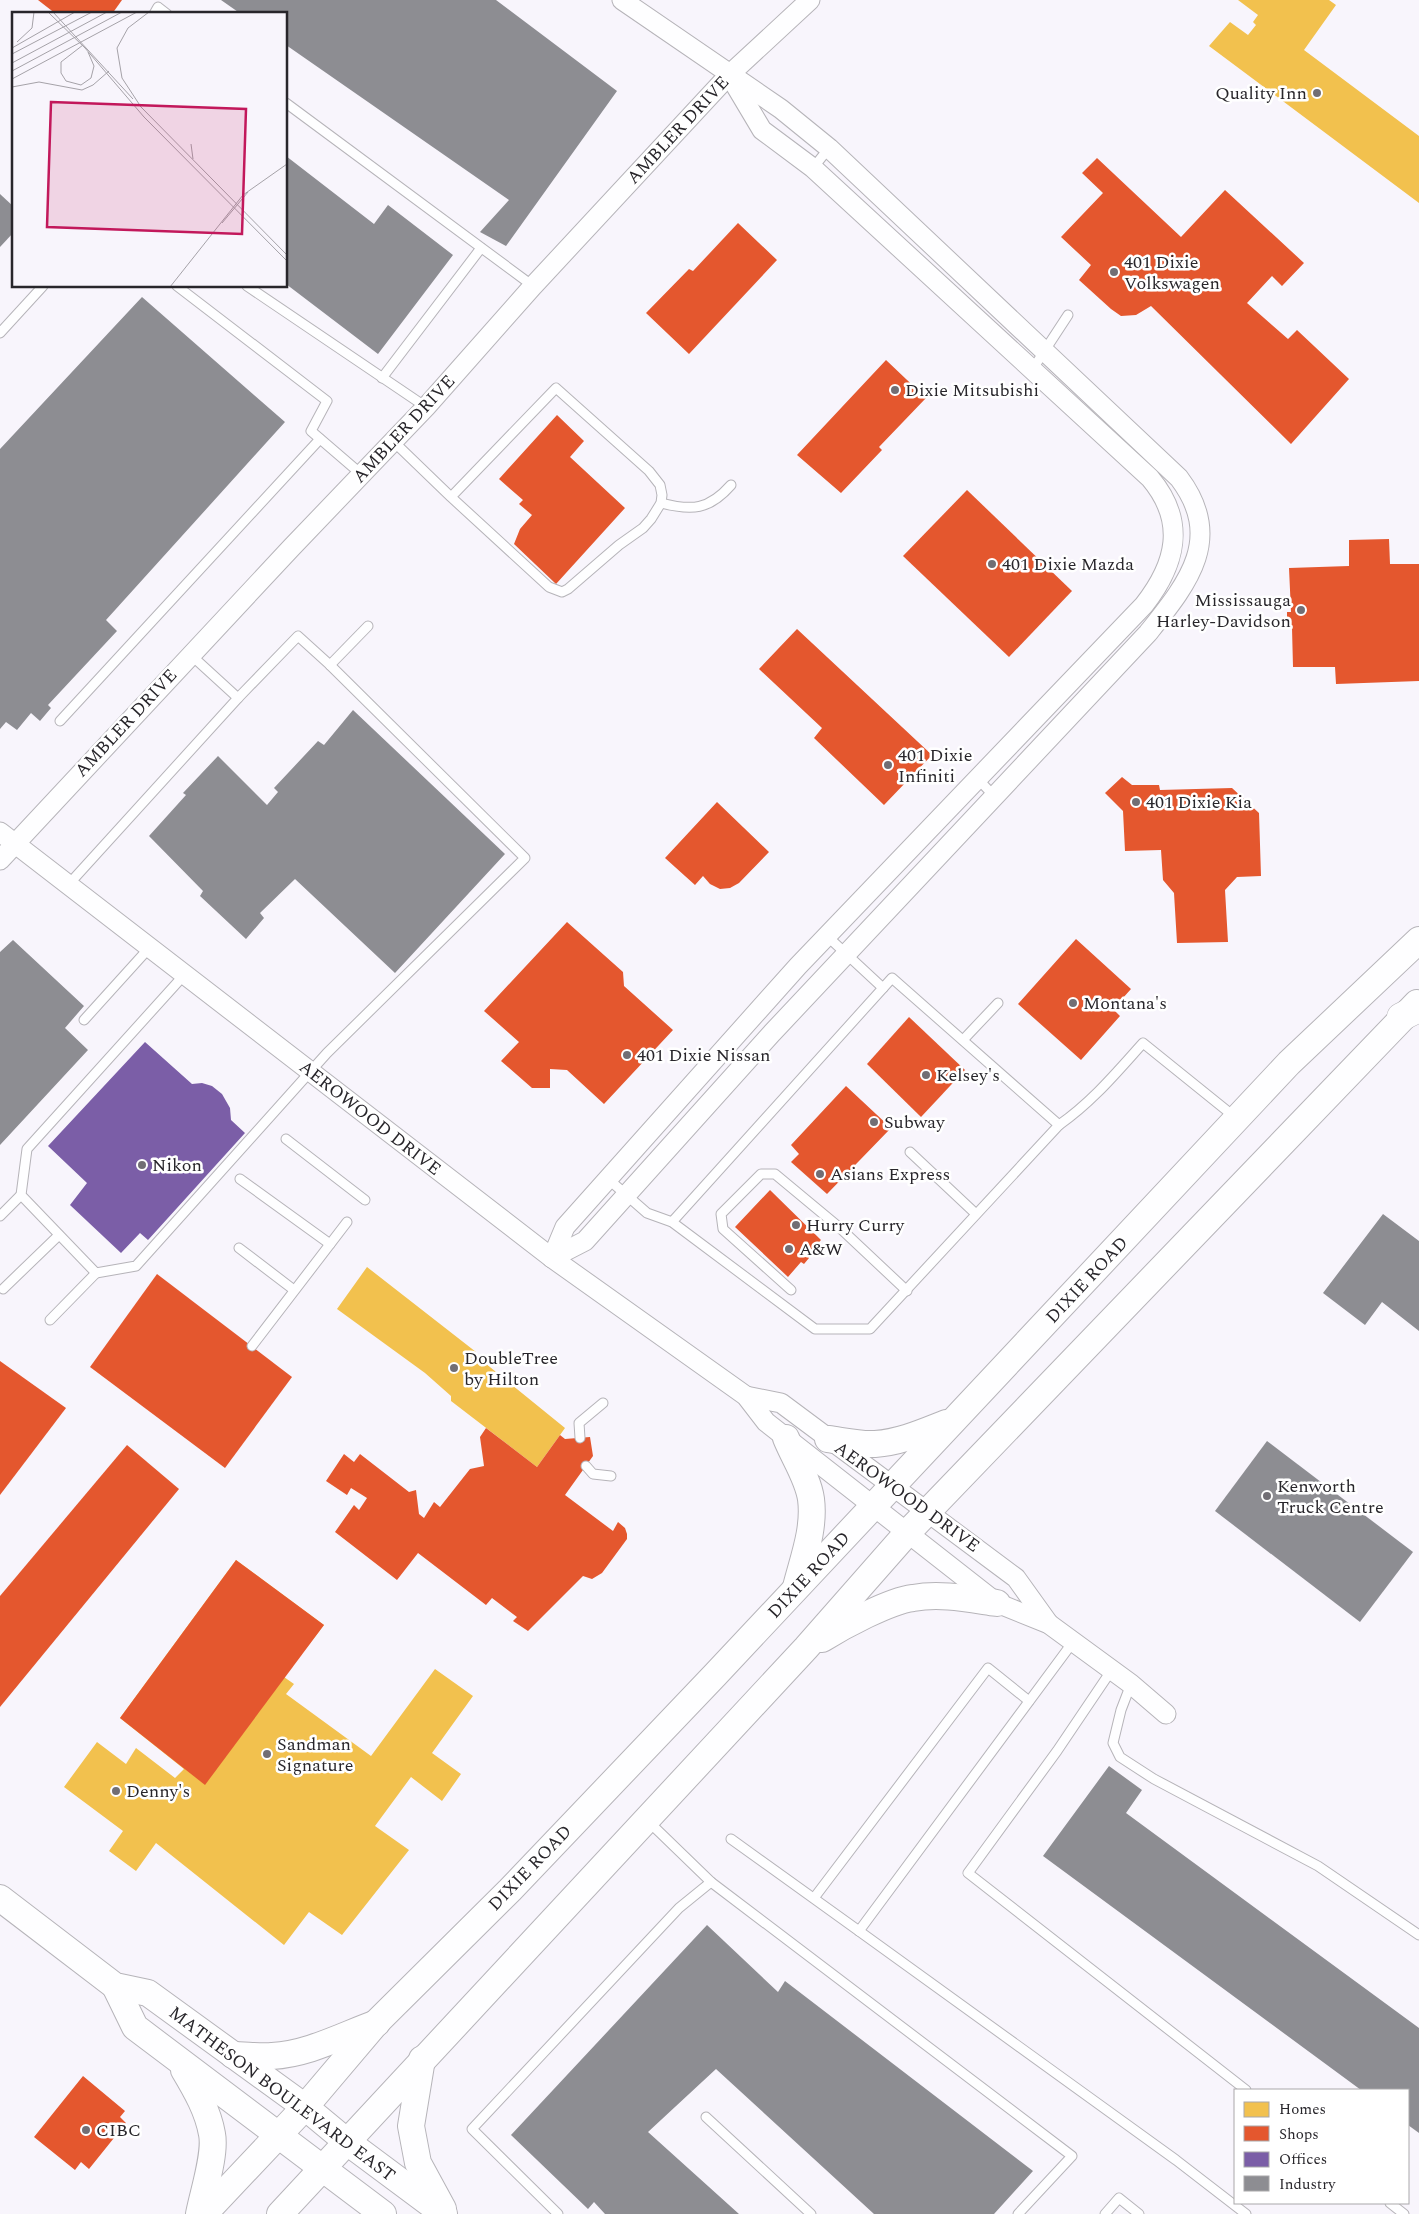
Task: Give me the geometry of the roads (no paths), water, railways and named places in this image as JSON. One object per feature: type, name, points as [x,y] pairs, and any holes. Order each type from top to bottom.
[{"type":"main road","name":"DIXIE ROAD","points":[[204,2214],[305,2108],[377,2022],[510,1890],[795,1590],[1289,1064],[1419,940]]},
{"type":"main road","points":[[280,2214],[806,1648],[908,1532],[1413,1008]]},
{"type":"main road","points":[[828,1439],[873,1444],[904,1440],[956,1419]]},
{"type":"main road","points":[[786,1438],[802,1472],[811,1499],[811,1532],[795,1590]]},
{"type":"main road","points":[[806,1648],[854,1621],[912,1598],[947,1596],[997,1604]]},
{"type":"main road","name":"MATHESON BOULEVARD EAST","points":[[1,1902],[115,1986],[148,1993],[445,2214]]},
{"type":"main road","name":"MATHESON BOULEVARD EAST","points":[[115,1986],[134,2027],[383,2214]]},
{"type":"main road","points":[[233,2055],[273,2056],[300,2051],[320,2046],[377,2022]]},
{"type":"main road","points":[[422,2059],[411,2126],[418,2163],[445,2214]]},
{"type":"main road","points":[[179,2061],[201,2099],[212,2135],[212,2152],[200,2214]]},
{"type":"street","points":[[552,1258],[565,1227],[607,1178],[827,936],[977,778],[1186,583],[1196,560],[1200,532],[1197,511],[1193,500],[1180,478],[829,148],[781,109],[622,0]]},
{"type":"street","name":"AMBLER DRIVE","points":[[0,860],[40,815],[426,407],[533,286],[729,75],[810,0]]},
{"type":"street","points":[[552,1258],[585,1241],[847,954],[995,797],[1140,625],[1170,562],[1173,532],[1166,503],[1150,478],[813,168],[762,130],[729,75]]},
{"type":"street","name":"AEROWOOD DRIVE","points":[[0,832],[552,1258],[746,1396],[766,1422],[997,1604],[1049,1624]]},
{"type":"street","name":"AEROWOOD DRIVE","points":[[746,1396],[781,1403],[1016,1578],[1049,1624],[1131,1684],[1166,1714]]},
{"type":"lane","points":[[155,12],[158,7],[164,12]]},
{"type":"lane","points":[[288,103],[533,286]]},
{"type":"lane","points":[[813,168],[829,148]]},
{"type":"lane","points":[[382,378],[482,248]]},
{"type":"lane","points":[[0,333],[41,288]]},
{"type":"lane","points":[[180,288],[327,401],[311,431],[361,474]]},
{"type":"lane","points":[[250,288],[426,407]]},
{"type":"lane","points":[[1032,370],[1068,315]]},
{"type":"lane","points":[[393,441],[451,497],[549,588],[562,592],[568,589],[619,545],[643,528],[661,503],[662,495],[660,485],[649,471],[556,388],[451,497]]},
{"type":"lane","points":[[60,721],[320,439]]},
{"type":"lane","points":[[661,503],[678,507],[701,507],[713,502],[731,485]]},
{"type":"lane","points":[[330,665],[368,626]]},
{"type":"lane","points":[[50,1320],[96,1273],[136,1266],[310,1071],[525,858],[330,665],[298,636],[238,698],[69,884]]},
{"type":"lane","points":[[191,655],[238,698]]},
{"type":"lane","points":[[977,778],[995,797]]},
{"type":"lane","points":[[827,936],[883,988]]},
{"type":"lane","points":[[84,1020],[150,947]]},
{"type":"lane","points":[[0,1216],[21,1195],[27,1149],[185,974]]},
{"type":"lane","points":[[672,1222],[892,978],[1059,1125]]},
{"type":"lane","points":[[963,1040],[998,1003]]},
{"type":"lane","points":[[607,1178],[647,1213],[672,1222],[815,1329],[870,1330],[1059,1125],[1077,1113],[1098,1093],[1142,1043],[1237,1119]]},
{"type":"lane","points":[[286,1139],[365,1200]]},
{"type":"lane","points":[[910,1152],[976,1214]]},
{"type":"lane","points":[[792,1290],[723,1229],[722,1214],[761,1174],[775,1174],[840,1228],[907,1291]]},
{"type":"lane","points":[[240,1179],[330,1244]]},
{"type":"lane","points":[[21,1195],[96,1273]]},
{"type":"lane","points":[[252,1346],[347,1222]]},
{"type":"lane","points":[[3,1289],[59,1235]]},
{"type":"lane","points":[[239,1248],[294,1290]]},
{"type":"lane","points":[[580,1438],[579,1423],[603,1403]]},
{"type":"lane","points":[[586,1466],[593,1474],[611,1476]]},
{"type":"lane","points":[[859,1931],[1072,1642]]},
{"type":"lane","points":[[814,1898],[988,1668],[1029,1701]]},
{"type":"lane","points":[[1111,1671],[1057,1751],[968,1873],[1245,2089]]},
{"type":"lane","points":[[1131,1684],[1121,1710],[1113,1743],[1120,1757],[1154,1779],[1318,1866],[1419,1935]]},
{"type":"lane","points":[[646,1820],[711,1882],[1072,2156],[1018,2214]]},
{"type":"lane","points":[[732,1839],[1176,2160],[1246,2214]]},
{"type":"lane","points":[[558,2214],[472,2129],[679,1908],[711,1882]]},
{"type":"lane","points":[[706,2117],[811,2214]]},
{"type":"lane","points":[[1105,2214],[1119,2198],[1139,2214]]},
{"type":"lane","points":[[1391,2204],[1404,2214]]},
{"type":"place","name":"Quality Inn","points":[[1317,93]]},
{"type":"place","name":"401 Dixie Volkswagen","points":[[1114,272]]},
{"type":"place","name":"Dixie Mitsubishi","points":[[895,390]]},
{"type":"place","name":"401 Dixie Mazda","points":[[992,564]]},
{"type":"place","name":"Mississauga Harley-Davidson","points":[[1301,610]]},
{"type":"place","name":"401 Dixie Infiniti","points":[[888,765]]},
{"type":"place","name":"401 Dixie Kia","points":[[1136,802]]},
{"type":"place","name":"Montana's","points":[[1073,1003]]},
{"type":"place","name":"401 Dixie Nissan","points":[[627,1055]]},
{"type":"place","name":"Kelsey's","points":[[926,1075]]},
{"type":"place","name":"Subway","points":[[874,1122]]},
{"type":"place","name":"Nikon","points":[[142,1165]]},
{"type":"place","name":"Asians Express","points":[[820,1174]]},
{"type":"place","name":"Hurry Curry","points":[[796,1225]]},
{"type":"place","name":"A&W","points":[[789,1249]]},
{"type":"place","name":"DoubleTree by Hilton","points":[[454,1368]]},
{"type":"place","name":"Kenworth Truck Centre","points":[[1267,1496]]},
{"type":"place","name":"Sandman Signature","points":[[267,1754]]},
{"type":"place","name":"Denny's","points":[[116,1791]]},
{"type":"place","name":"CIBC","points":[[86,2130]]}]
